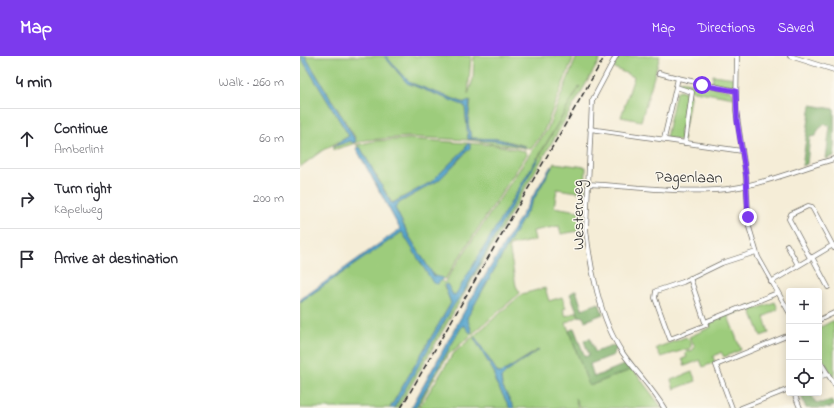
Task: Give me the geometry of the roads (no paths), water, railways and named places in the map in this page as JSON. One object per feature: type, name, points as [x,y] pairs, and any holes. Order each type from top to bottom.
[{"type":"street","name":"Westerweg","points":[[616,56],[592,98],[586,229],[589,252],[608,324],[622,352],[664,408]]},
{"type":"street","points":[[736,56],[737,121],[747,186],[749,227],[756,252],[786,307]]},
{"type":"street","points":[[790,56],[834,70]]},
{"type":"street","points":[[660,73],[736,91]]},
{"type":"street","points":[[664,139],[678,78]]},
{"type":"street","points":[[676,87],[692,92],[685,143]]},
{"type":"street","points":[[590,129],[621,135],[664,139],[742,151]]},
{"type":"street","name":"Pagenlaan","points":[[588,184],[698,190],[747,186],[834,159]]},
{"type":"street","points":[[771,282],[798,265],[811,258],[833,247],[812,207],[808,206],[791,214],[789,219],[811,258],[828,286]]},
{"type":"street","points":[[787,245],[798,265]]},
{"type":"street","points":[[690,278],[706,325],[670,339],[655,298],[656,291],[674,285],[722,263],[756,252]]},
{"type":"street","points":[[704,322],[777,293]]},
{"type":"street","points":[[822,319],[834,313]]},
{"type":"street","points":[[732,408],[716,365],[786,336]]},
{"type":"street","points":[[822,365],[834,384]]},
{"type":"street","points":[[822,376],[828,374]]},
{"type":"street","points":[[741,408],[786,390]]},
{"type":"street","points":[[795,396],[800,408]]},
{"type":"water","points":[[300,56],[305,56],[356,141],[354,143],[350,141],[332,147],[349,136]]},
{"type":"water","points":[[384,56],[386,56],[401,74],[411,83],[464,103],[470,101],[468,123],[471,138],[498,139],[526,147],[496,141],[468,139],[465,106],[407,83]]},
{"type":"water","points":[[468,143],[470,144],[470,148],[439,180],[399,203],[395,208],[409,236],[434,276],[443,278],[438,284],[433,283],[402,232],[300,302],[301,299],[400,229],[356,148],[360,147],[391,203],[393,203],[431,182],[465,149]]},
{"type":"water","points":[[537,158],[538,159],[463,293],[454,305],[394,408],[390,408],[451,303],[444,285],[447,284],[453,295],[456,294]]},
{"type":"water","points":[[551,166],[552,167],[467,318],[472,332],[470,333],[465,326],[462,326],[415,408],[411,408],[471,299]]},
{"type":"water","points":[[475,337],[498,373],[501,373],[539,350],[507,372],[501,378],[502,386],[514,408],[510,408],[495,381],[495,374],[474,338]]},
{"type":"railway","points":[[401,408],[605,56]]}]
